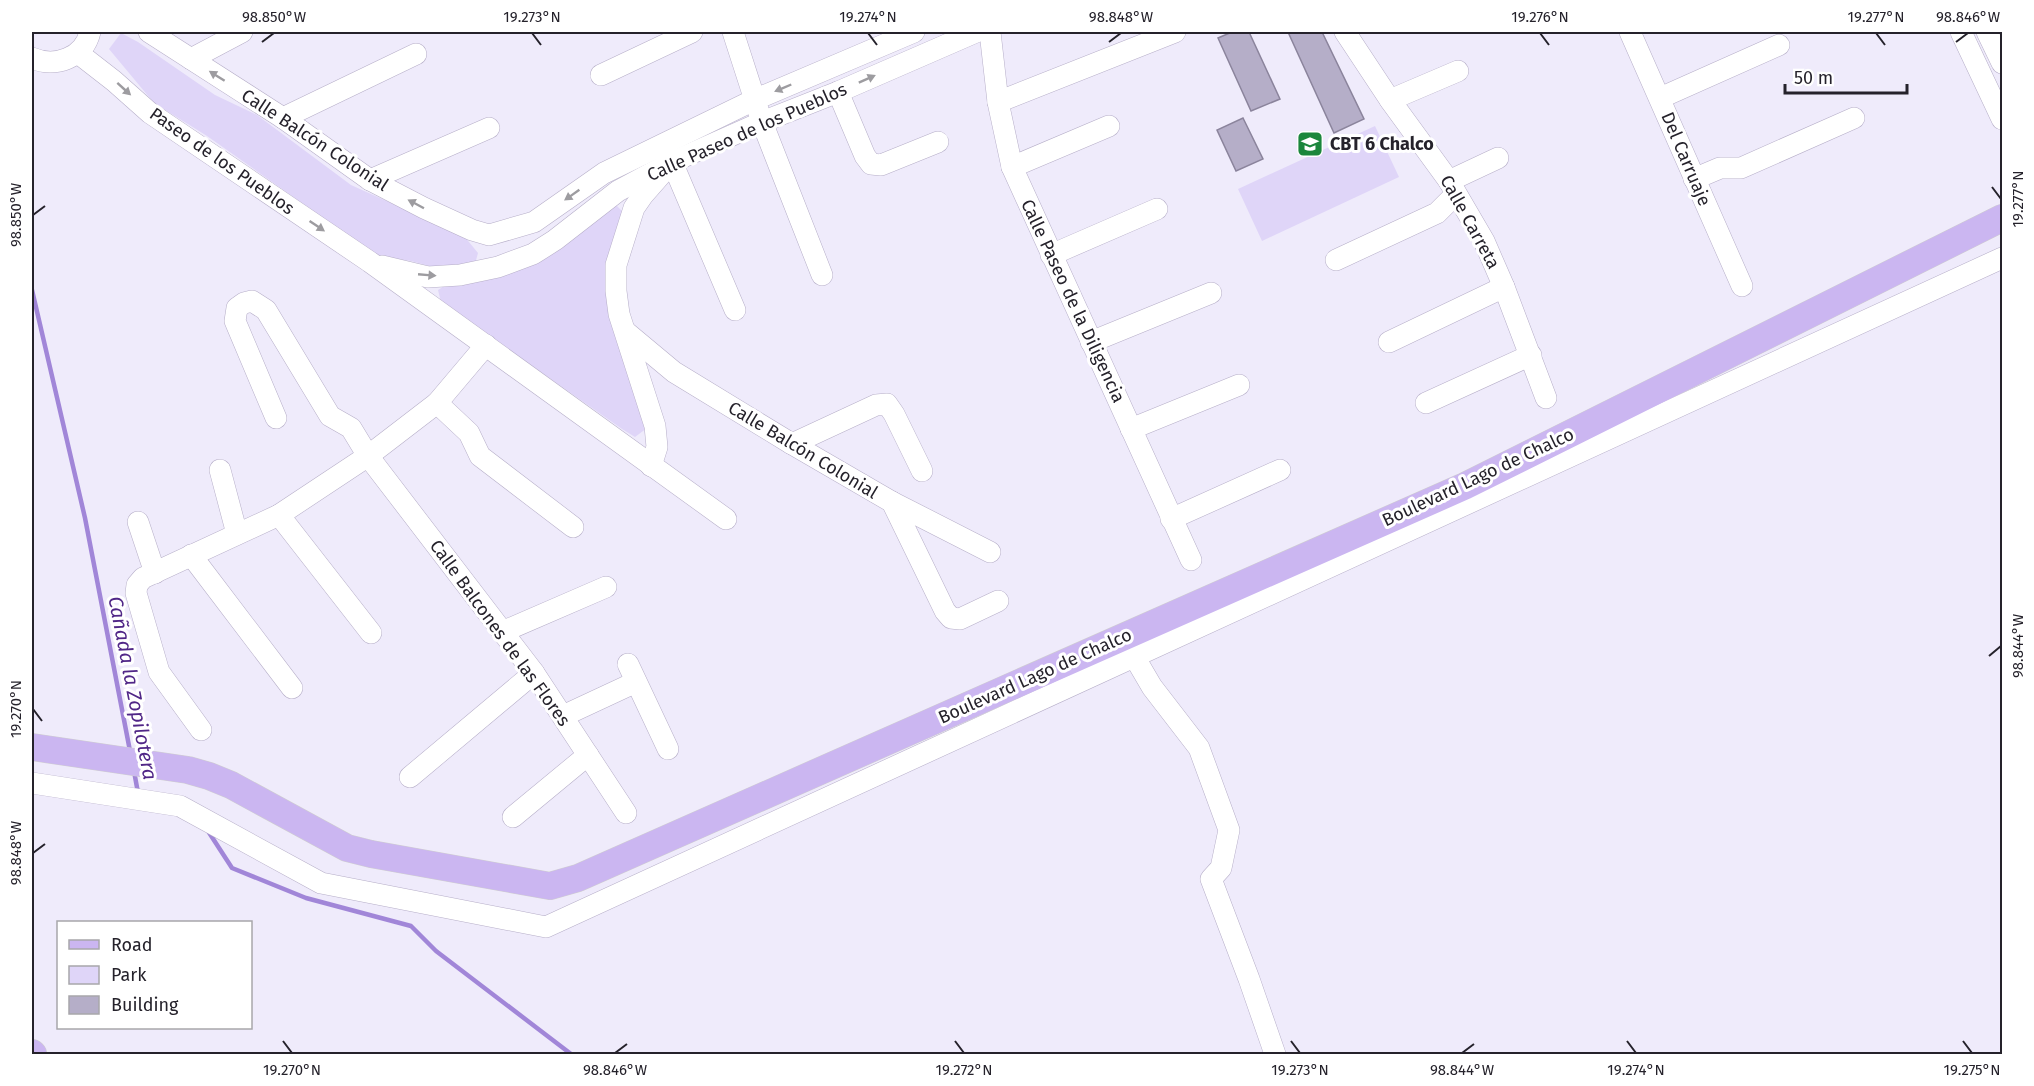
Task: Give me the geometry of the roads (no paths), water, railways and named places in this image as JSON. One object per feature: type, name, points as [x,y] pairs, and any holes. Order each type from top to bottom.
[{"type":"main road","name":"Boulevard Lago de Chalco","points":[[32,747],[188,770],[231,785],[347,848],[550,886],[578,878],[1465,486],[2002,218]]},
{"type":"street","points":[[32,57],[56,63],[78,53],[90,32]]},
{"type":"street","name":"Calle Balcón Colonial","points":[[149,32],[283,118],[370,180],[424,208],[472,230],[489,235]]},
{"type":"street","points":[[191,59],[242,32]]},
{"type":"street","points":[[602,75],[692,32]]},
{"type":"street","points":[[733,32],[762,122],[822,274]]},
{"type":"street","name":"Calle Paseo de los Pueblos","points":[[489,235],[534,222],[604,173],[754,100],[914,32]]},
{"type":"street","name":"Calle Paseo de los Pueblos","points":[[370,262],[428,277],[460,275],[498,267],[533,254],[555,240],[618,191],[672,162],[976,32]]},
{"type":"street","name":"Calle Paseo de la Diligencia","points":[[990,32],[998,102],[1012,168],[1191,560]]},
{"type":"street","points":[[998,102],[1175,32]]},
{"type":"street","name":"Calle Carreta","points":[[1345,32],[1453,188],[1484,241],[1531,355],[1546,398]]},
{"type":"street","name":"Del Carruaje","points":[[1630,32],[1742,286]]},
{"type":"street","points":[[1961,32],[2002,119]]},
{"type":"street","points":[[1987,32],[2002,63]]},
{"type":"street","points":[[1660,98],[1779,45]]},
{"type":"street","name":"Paseo de los Pueblos","points":[[78,53],[150,113],[370,262]]},
{"type":"street","points":[[283,118],[416,54]]},
{"type":"street","points":[[1390,100],[1458,71]]},
{"type":"street","points":[[838,92],[865,156],[871,164],[881,165],[938,142]]},
{"type":"street","points":[[1694,179],[1720,168],[1742,168],[1854,118]]},
{"type":"street","points":[[1012,168],[1109,126]]},
{"type":"street","points":[[370,180],[489,128]]},
{"type":"street","points":[[1336,260],[1437,213],[1453,188],[1498,158]]},
{"type":"street","points":[[651,466],[657,447],[655,426],[619,314],[616,265],[634,208],[672,162],[735,310]]},
{"type":"street","points":[[604,173],[634,208]]},
{"type":"street","points":[[1051,255],[1157,209]]},
{"type":"street","points":[[489,235],[498,267]]},
{"type":"street","points":[[32,783],[180,806],[321,883],[546,927],[2002,258]]},
{"type":"street","points":[[370,262],[726,519]]},
{"type":"street","points":[[1389,342],[1504,287]]},
{"type":"street","points":[[1091,342],[1211,293]]},
{"type":"street","name":"Calle Balcones de las Flores","points":[[276,418],[235,321],[237,308],[244,303],[252,302],[266,309],[330,416],[351,428],[368,456],[534,673],[626,813]]},
{"type":"street","name":"Calle Balcón Colonial","points":[[626,332],[674,372],[792,444],[892,502],[990,552]]},
{"type":"street","points":[[201,730],[159,672],[136,593],[146,579],[191,555],[279,515],[368,456],[437,403],[486,345]]},
{"type":"street","points":[[1426,403],[1531,355]]},
{"type":"street","points":[[1131,429],[1239,385]]},
{"type":"street","points":[[437,403],[469,433],[480,456],[573,527]]},
{"type":"street","points":[[792,444],[876,405],[887,404],[922,471]]},
{"type":"street","points":[[220,470],[237,534]]},
{"type":"street","points":[[1171,519],[1280,470]]},
{"type":"street","points":[[892,502],[951,618],[960,619],[998,601]]},
{"type":"street","points":[[279,515],[371,633]]},
{"type":"street","points":[[138,522],[146,579]]},
{"type":"street","points":[[191,555],[292,688]]},
{"type":"street","points":[[502,632],[606,587]]},
{"type":"street","points":[[1135,658],[1152,687],[1199,748],[1229,830],[1221,868],[1211,879],[1275,1054]]},
{"type":"street","points":[[411,777],[534,673]]},
{"type":"street","points":[[563,716],[632,673],[668,749]]},
{"type":"street","points":[[513,817],[588,755]]},
{"type":"waterway","name":"Cañada la Zopilotera","points":[[32,290],[85,518],[130,751]]},
{"type":"waterway","name":"Cañada la Zopilotera","points":[[134,771],[138,793]]},
{"type":"waterway","name":"Cañada la Zopilotera","points":[[208,831],[232,868],[306,898],[411,926],[436,951],[571,1054]]},
{"type":"place","name":"CBT 6 Chalco","points":[[1310,144]]}]
